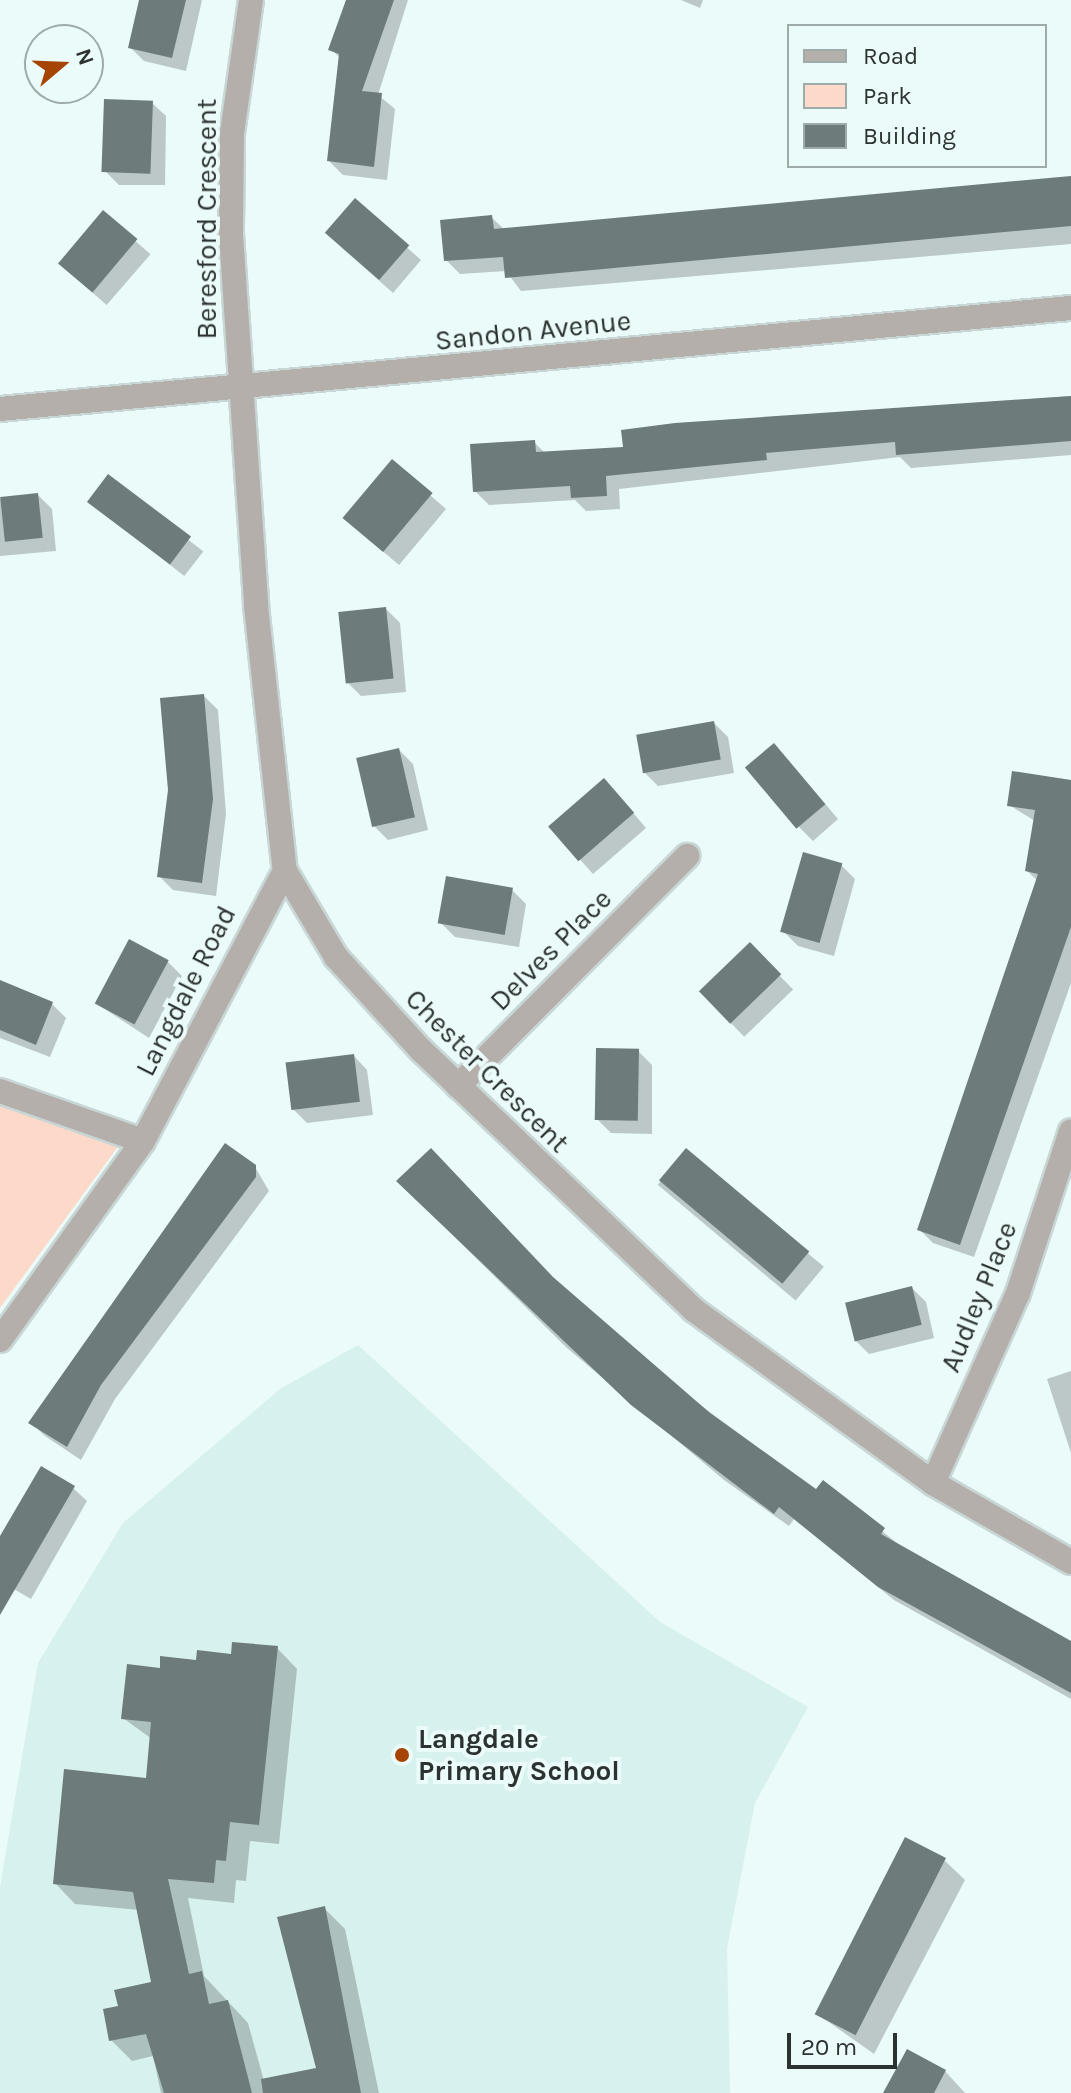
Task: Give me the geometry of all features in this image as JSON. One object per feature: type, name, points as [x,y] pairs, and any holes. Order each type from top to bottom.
[{"type":"street","name":"Beresford Crescent","points":[[239,391],[232,133],[251,0]]},
{"type":"street","name":"Sandon Avenue","points":[[0,409],[239,391],[1071,308]]},
{"type":"street","name":"Chester Crescent","points":[[239,391],[285,871],[336,957],[458,1086],[694,1310],[933,1483],[1071,1562]]},
{"type":"street","name":"Delves Place","points":[[458,1086],[687,856]]},
{"type":"street","name":"Langdale Road","points":[[0,1340],[143,1141],[285,871]]},
{"type":"street","points":[[0,1091],[143,1141]]},
{"type":"street","name":"Audley Place","points":[[933,1483],[1018,1293],[1071,1131]]},
{"type":"shaded area","name":"Langdale Primary School","points":[[358,1345],[660,1622],[808,1707],[755,1803],[727,1948],[730,2093],[0,2093],[0,1887],[38,1663],[123,1523],[280,1389]]},
{"type":"green space","points":[[0,1105],[120,1144],[0,1308]]},
{"type":"building","points":[[139,0],[186,0],[172,58],[128,48]]},
{"type":"building","points":[[346,0],[394,0],[362,91],[382,93],[374,167],[327,161],[339,54],[328,50]]},
{"type":"building","points":[[104,99],[153,101],[150,174],[101,172]]},
{"type":"building","points":[[1071,176],[1071,226],[505,278],[503,257],[444,261],[440,220],[492,215],[494,229]]},
{"type":"building","points":[[355,198],[409,245],[379,280],[325,233]]},
{"type":"building","points":[[103,210],[137,239],[92,293],[58,264]]},
{"type":"building","points":[[1071,396],[1071,441],[896,455],[895,442],[766,453],[767,460],[606,476],[607,496],[571,498],[570,486],[473,492],[470,444],[535,440],[536,452],[623,447],[621,430],[675,423]]},
{"type":"building","points":[[392,459],[433,493],[383,552],[343,518]]},
{"type":"building","points":[[108,474],[191,537],[170,565],[87,502]]},
{"type":"building","points":[[38,493],[43,538],[5,542],[0,497]]},
{"type":"building","points":[[386,607],[394,679],[346,684],[338,612]]},
{"type":"building","points":[[204,694],[213,799],[202,883],[157,877],[168,790],[160,698]]},
{"type":"building","points":[[714,721],[721,759],[643,773],[636,735]]},
{"type":"building","points":[[774,743],[825,804],[796,829],[745,767]]},
{"type":"building","points":[[399,748],[415,817],[372,827],[356,758]]},
{"type":"building","points":[[1012,771],[1071,780],[1071,927],[960,1245],[917,1230],[1038,874],[1025,871],[1035,810],[1007,806]]},
{"type":"building","points":[[604,778],[634,813],[578,861],[548,827]]},
{"type":"building","points":[[803,852],[842,863],[820,943],[780,932]]},
{"type":"building","points":[[446,876],[513,888],[505,935],[438,923]]},
{"type":"building","points":[[129,939],[169,960],[134,1025],[95,1003]]},
{"type":"building","points":[[750,942],[781,974],[730,1024],[699,991]]},
{"type":"building","points":[[0,980],[53,1002],[36,1045],[0,1030]]},
{"type":"building","points":[[596,1048],[639,1049],[638,1121],[595,1120]]},
{"type":"building","points":[[354,1054],[360,1102],[291,1110],[286,1062]]},
{"type":"building","points":[[225,1143],[256,1165],[256,1177],[101,1385],[67,1447],[28,1423]]},
{"type":"building","points":[[431,1148],[553,1277],[710,1413],[816,1489],[823,1480],[885,1528],[881,1534],[1071,1641],[1071,1693],[878,1587],[779,1507],[774,1514],[631,1405],[396,1181]]},
{"type":"building","points":[[686,1148],[809,1251],[782,1284],[659,1180]]},
{"type":"building","points":[[912,1286],[922,1325],[855,1342],[845,1303]]},
{"type":"building","points":[[41,1466],[75,1486],[0,1615],[0,1536]]},
{"type":"building","points":[[232,1642],[278,1646],[259,1825],[230,1822],[226,1861],[216,1860],[214,1883],[168,1879],[189,1974],[202,1971],[209,2004],[228,2000],[252,2093],[164,2093],[146,2034],[109,2041],[103,2009],[118,2006],[114,1990],[151,1982],[133,1892],[53,1884],[64,1769],[146,1778],[151,1722],[121,1719],[127,1664],[160,1668],[160,1656],[196,1660],[197,1650],[231,1654]]},
{"type":"building","points":[[905,1837],[946,1858],[856,2035],[815,2014]]},
{"type":"building","points":[[325,1906],[361,2093],[263,2093],[261,2079],[316,2068],[277,1917]]},
{"type":"building","points":[[907,2049],[946,2070],[934,2093],[883,2093]]},
{"type":"place","name":"Langdale Primary School","points":[[402,1755]]}]
